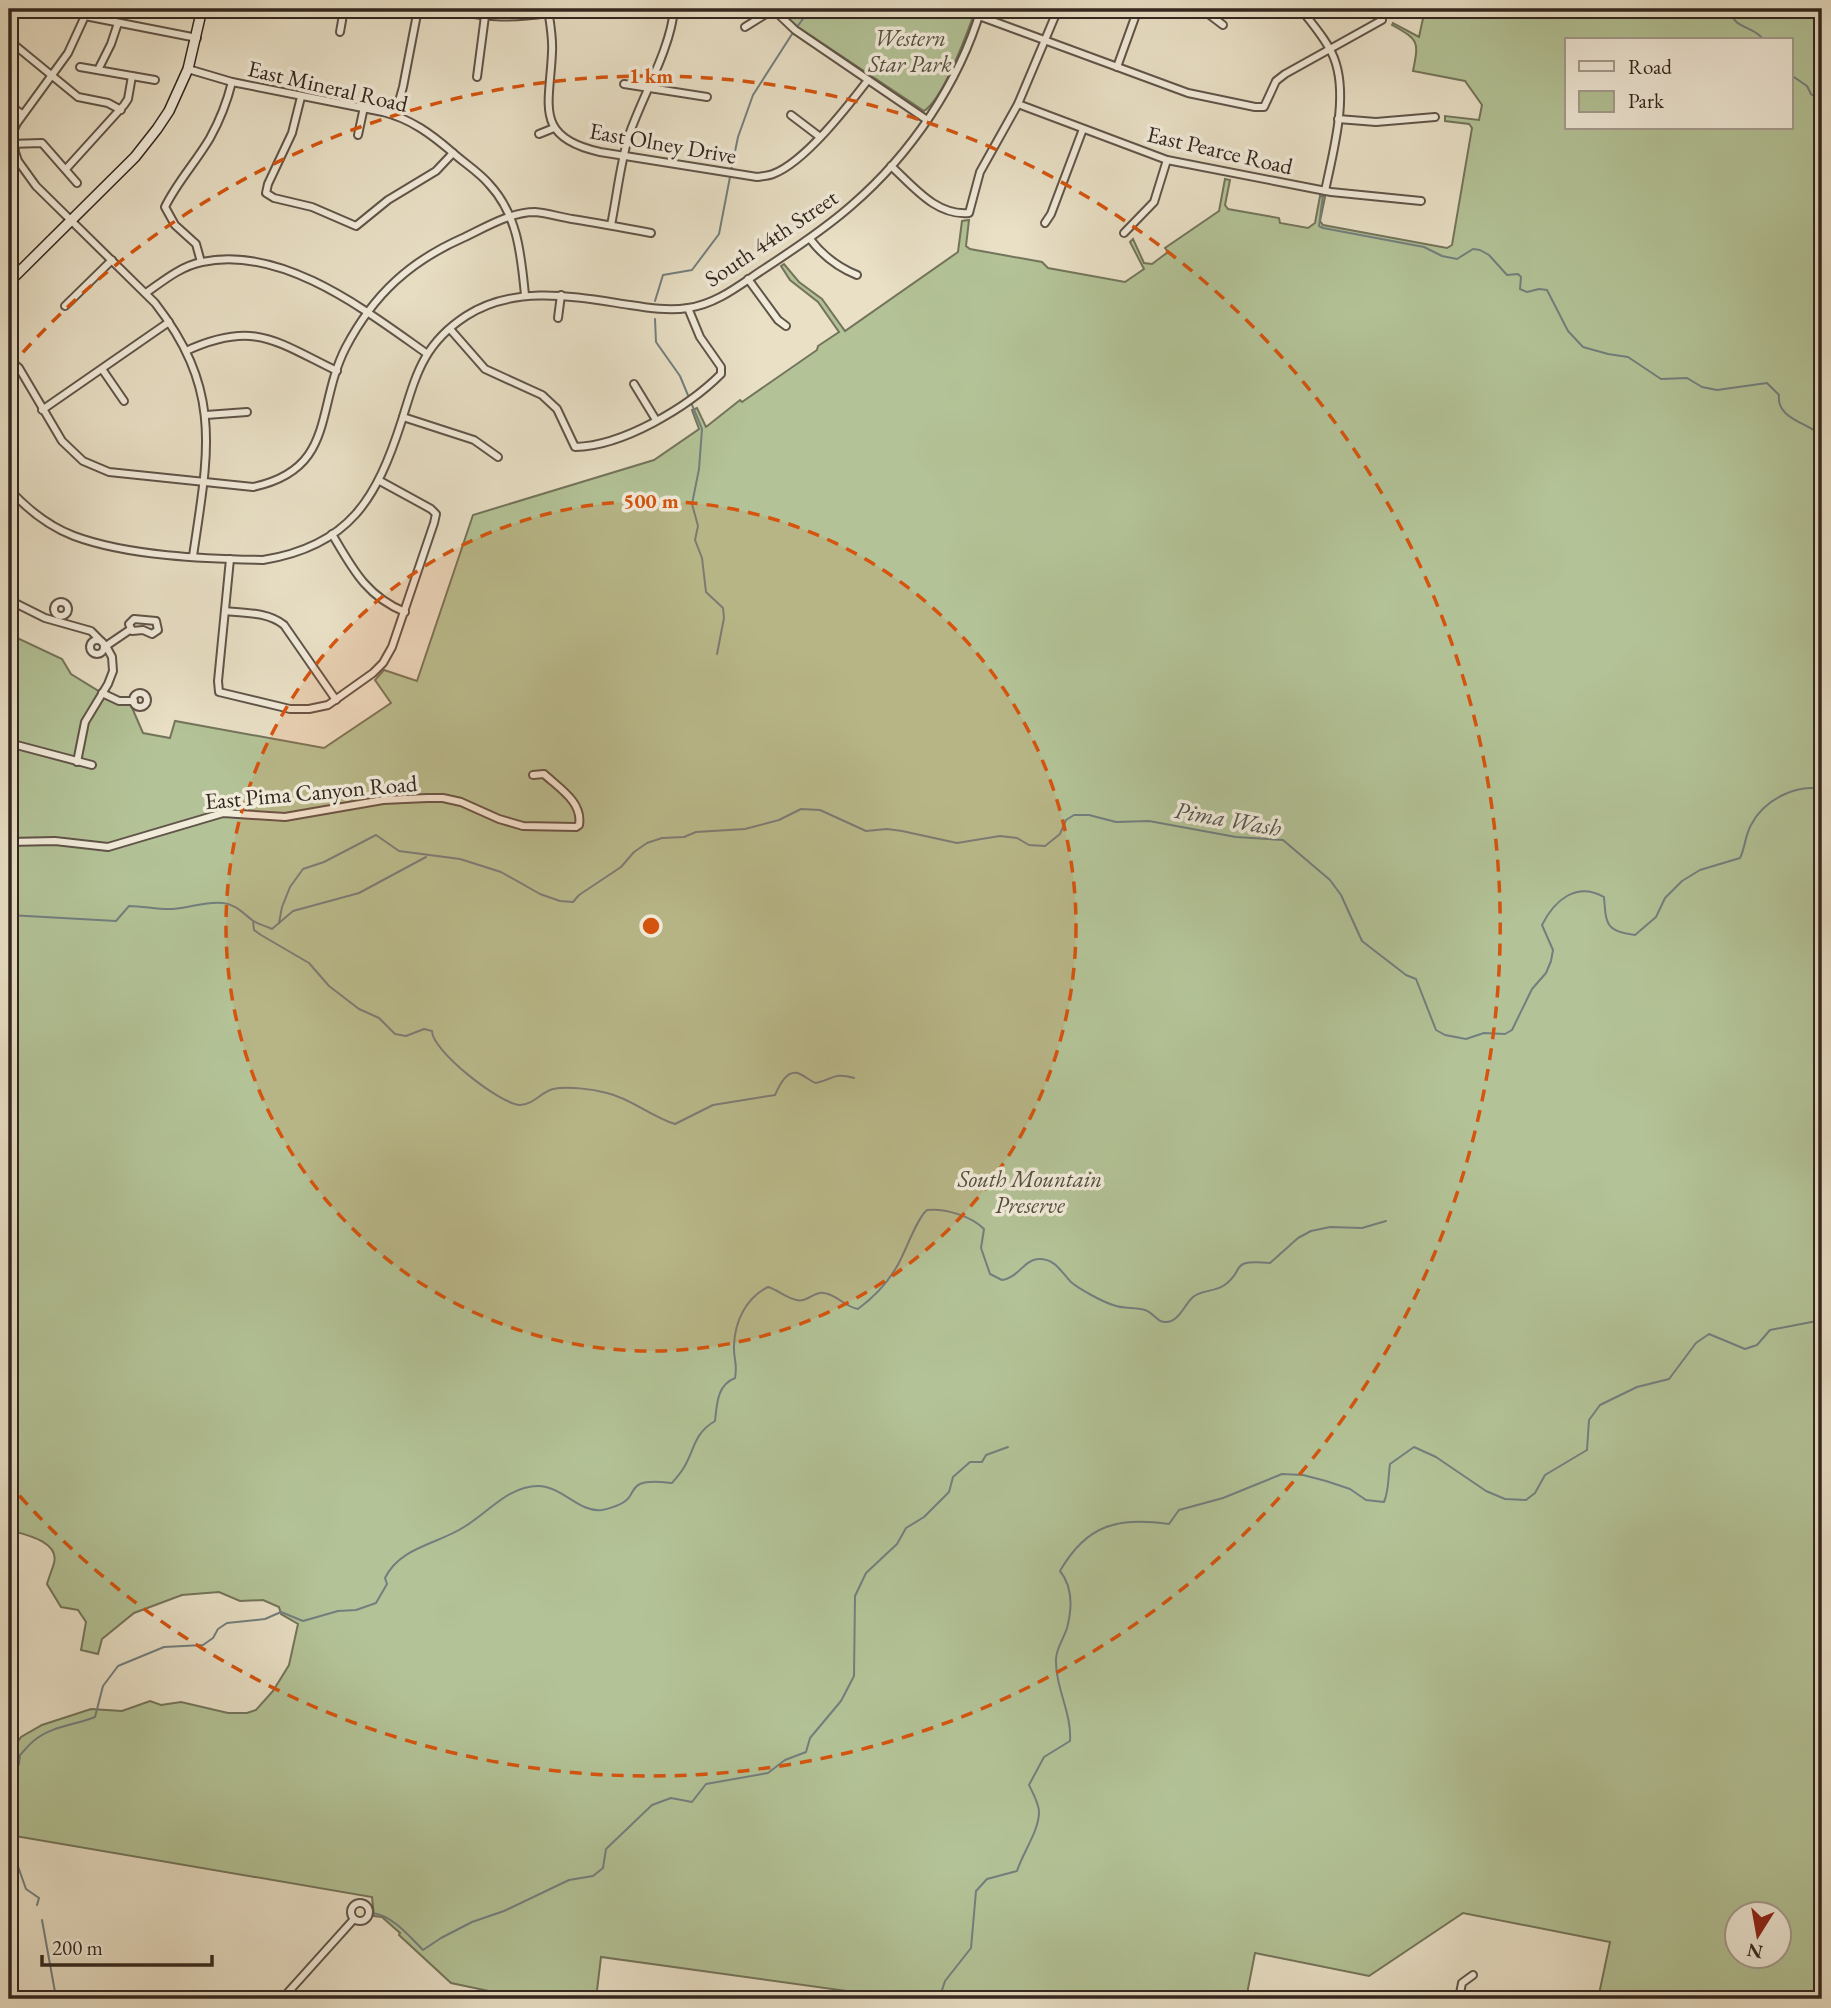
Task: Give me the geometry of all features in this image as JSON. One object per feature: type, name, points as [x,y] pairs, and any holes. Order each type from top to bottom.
[{"type":"main road","points":[[9,282],[135,157],[157,130],[188,69],[202,9]]},
{"type":"street","points":[[68,9],[79,11],[85,16],[197,38]]},
{"type":"street","points":[[340,33],[344,9]]},
{"type":"street","points":[[395,115],[418,9]]},
{"type":"street","points":[[444,9],[506,18],[548,11],[553,49],[547,99],[548,113],[554,128],[539,134]]},
{"type":"street","points":[[611,225],[628,138],[671,28],[674,9]]},
{"type":"street","points":[[745,27],[773,9],[795,30],[927,120]]},
{"type":"street","points":[[891,166],[934,205],[948,211],[969,213],[980,172],[1018,104],[1058,9]]},
{"type":"street","points":[[1116,66],[1138,9]]},
{"type":"street","points":[[1202,9],[1223,25]]},
{"type":"street","points":[[1301,9],[1330,49],[1339,76],[1341,92],[1338,119],[1325,191]]},
{"type":"street","points":[[980,12],[1046,40],[1188,93],[1255,107],[1264,107],[1276,81],[1285,74],[1382,20]]},
{"type":"street","name":"South 44th Street","points":[[9,489],[33,513],[75,536],[145,552],[263,560],[302,551],[332,534],[355,516],[380,481],[411,387],[426,353],[465,316],[488,304],[525,295],[561,295],[656,309],[688,309],[722,297],[810,239],[853,205],[891,166],[927,120],[962,59],[980,12]]},
{"type":"street","points":[[85,16],[75,43],[22,114],[13,131],[11,144],[18,161],[36,186],[146,293],[170,322],[186,351],[200,385],[208,452],[193,556]]},
{"type":"street","points":[[477,77],[485,16]]},
{"type":"street","points":[[97,69],[108,52],[118,23]]},
{"type":"street","points":[[9,46],[17,47],[78,97],[108,103],[121,110]]},
{"type":"street","points":[[80,67],[155,80]]},
{"type":"street","name":"East Mineral Road","points":[[188,69],[232,82],[395,115],[426,130],[488,183],[510,217],[520,249],[525,295]]},
{"type":"street","points":[[66,169],[121,110],[128,99],[132,76]]},
{"type":"street","points":[[791,115],[820,137],[869,80]]},
{"type":"street","points":[[201,262],[196,244],[175,225],[165,207],[209,139],[225,109],[232,82]]},
{"type":"street","points":[[624,83],[707,97]]},
{"type":"street","points":[[301,97],[292,133],[268,184],[266,193],[274,198],[312,207],[356,226],[388,200],[436,171],[453,153]]},
{"type":"street","name":"East Pearce Road","points":[[1018,104],[1167,160],[1325,191],[1421,201]]},
{"type":"street","points":[[9,105],[22,114]]},
{"type":"street","points":[[358,135],[363,107]]},
{"type":"street","points":[[1338,119],[1376,122],[1435,117]]},
{"type":"street","name":"East Olney Drive","points":[[554,128],[578,147],[757,177],[785,168],[820,137]]},
{"type":"street","points":[[1045,223],[1051,214],[1083,129]]},
{"type":"street","points":[[11,144],[42,143],[77,183]]},
{"type":"street","points":[[1124,233],[1154,202],[1167,160]]},
{"type":"street","points":[[10,361],[19,368],[62,441],[72,452],[97,468],[109,472],[243,488],[273,483],[291,474],[305,461],[313,447],[345,348],[367,312],[395,279],[442,247],[510,217],[534,212],[651,233]]},
{"type":"street","points":[[810,239],[832,262],[857,275]]},
{"type":"street","points":[[65,306],[112,260]]},
{"type":"street","points":[[146,293],[170,275],[201,262],[232,260],[267,264],[326,287],[426,353]]},
{"type":"street","points":[[748,279],[778,320],[786,326]]},
{"type":"street","points":[[558,318],[561,295]]},
{"type":"street","points":[[450,329],[485,369],[542,395],[557,409],[575,447],[586,447],[631,433],[656,420],[694,397],[721,374],[720,367],[700,337],[688,309]]},
{"type":"street","points":[[43,410],[170,322]]},
{"type":"street","points":[[186,351],[212,339],[243,334],[272,340],[337,371]]},
{"type":"street","points":[[102,369],[124,401]]},
{"type":"street","points":[[634,384],[656,420]]},
{"type":"street","points":[[205,415],[247,412]]},
{"type":"street","points":[[403,417],[474,440],[498,457]]},
{"type":"street","points":[[230,559],[219,692],[300,709],[328,705],[383,663],[405,612],[436,514],[380,481]]},
{"type":"street","points":[[332,534],[373,594],[405,612]]},
{"type":"street","points":[[9,600],[29,611],[91,631],[105,644],[112,656],[113,671],[85,722],[77,762]]},
{"type":"street","points":[[225,611],[263,615],[284,625],[336,700]]},
{"type":"street","points":[[105,644],[131,629]]},
{"type":"street","points":[[102,693],[119,701],[134,701]]},
{"type":"street","points":[[9,743],[92,765]]},
{"type":"street","name":"East Pima Canyon Road","points":[[9,842],[55,841],[108,847],[223,813],[285,817],[383,800],[427,798],[461,802],[499,820],[523,826],[579,825],[579,810],[574,802],[544,774],[533,775]]},
{"type":"street","points":[[282,1999],[354,1919]]},
{"type":"street","points":[[1459,1999],[1462,1983],[1473,1975]]},
{"type":"green space","name":"Western Star Park","points":[[778,9],[976,9],[947,79],[932,104],[924,111],[798,27]]},
{"type":"green space","name":"South Mountain Preserve","points":[[1425,9],[1822,9],[1822,1999],[1598,1999],[1610,1942],[1463,1913],[1369,1976],[1255,1953],[1246,1999],[904,1999],[601,1957],[596,1999],[488,1999],[489,1991],[451,1983],[382,1917],[374,1916],[372,1897],[9,1835],[9,1755],[21,1737],[42,1725],[91,1709],[122,1711],[150,1701],[161,1705],[181,1702],[228,1713],[256,1710],[273,1691],[289,1665],[298,1624],[281,1614],[279,1607],[263,1600],[240,1601],[219,1592],[182,1595],[134,1613],[102,1639],[98,1654],[81,1650],[86,1622],[78,1610],[61,1607],[47,1584],[54,1563],[51,1549],[31,1536],[9,1530],[9,634],[62,659],[71,674],[102,693],[130,703],[143,733],[170,738],[175,721],[324,748],[391,703],[375,680],[384,670],[417,681],[473,515],[654,460],[699,429],[692,410],[697,408],[706,427],[740,400],[742,402],[839,332],[818,302],[790,280],[781,266],[784,264],[799,282],[822,299],[845,331],[958,252],[962,221],[969,220],[966,246],[970,249],[1042,262],[1048,268],[1125,282],[1144,269],[1130,242],[1133,239],[1144,263],[1152,264],[1168,252],[1165,248],[1219,211],[1225,179],[1230,180],[1225,205],[1228,209],[1279,218],[1280,223],[1308,228],[1315,223],[1320,196],[1325,197],[1320,221],[1323,225],[1447,248],[1452,245],[1472,128],[1469,124],[1445,121],[1445,116],[1479,120],[1482,105],[1465,81],[1413,71],[1415,42],[1408,34],[1392,25],[1393,23],[1419,37]]},
{"type":"waterway","points":[[797,27],[805,16],[806,9]]},
{"type":"waterway","points":[[1730,9],[1735,21],[1762,38]]},
{"type":"waterway","points":[[731,171],[738,137],[753,95],[794,31]]},
{"type":"waterway","points":[[1792,76],[1807,86],[1811,94],[1822,102]]},
{"type":"waterway","points":[[655,301],[663,275],[692,270],[719,234],[730,177]]},
{"type":"waterway","points":[[1323,195],[1319,226],[1323,228],[1424,247],[1442,256],[1457,259],[1473,249],[1480,250],[1489,255],[1507,275],[1518,274],[1521,277],[1520,289],[1527,292],[1547,290],[1568,331],[1583,347],[1628,357],[1661,379],[1687,378],[1702,387],[1717,390],[1767,383],[1779,395],[1779,403],[1788,415],[1822,436]]},
{"type":"waterway","points":[[655,319],[656,342],[680,376],[702,429],[699,469],[692,504],[698,526],[695,540],[702,558],[706,592],[723,608],[724,618],[717,654]]},
{"type":"waterway","name":"Pima Wash","points":[[279,923],[290,887],[303,869],[324,862],[376,835],[399,851],[460,859],[501,872],[540,894],[573,902],[579,895],[621,867],[634,852],[647,843],[662,838],[684,837],[696,832],[745,829],[779,820],[801,809],[820,810],[866,831],[887,829],[957,843],[1000,836],[1017,838],[1029,845],[1045,846],[1060,834],[1066,820],[1074,815],[1089,815],[1116,822],[1149,821],[1236,837],[1283,840],[1330,880],[1341,895],[1362,941],[1406,975],[1416,979],[1436,1030],[1445,1035],[1466,1039],[1484,1033],[1505,1034],[1512,1030],[1532,989],[1546,973],[1551,961],[1553,950],[1542,925],[1553,908],[1567,896],[1584,891],[1604,897],[1609,925],[1618,931],[1635,935],[1656,917],[1665,898],[1682,881],[1700,870],[1740,858],[1751,825],[1772,801],[1801,789],[1822,789]]},
{"type":"waterway","name":"Pima Wash","points":[[9,915],[116,921],[129,906],[173,909],[223,903],[239,909],[254,921],[272,929],[293,911],[359,893],[426,857]]},
{"type":"waterway","points":[[253,921],[254,930],[309,963],[329,986],[359,1009],[379,1018],[395,1034],[406,1036],[424,1029],[432,1031],[443,1051],[468,1075],[498,1096],[520,1105],[529,1103],[553,1089],[587,1089],[616,1096],[675,1124],[713,1105],[775,1095],[784,1079],[791,1073],[800,1074],[816,1083],[837,1076],[854,1078]]},
{"type":"waterway","points":[[9,1782],[13,1770],[19,1764],[20,1755],[34,1741],[50,1731],[95,1717],[103,1686],[118,1666],[164,1647],[203,1645],[227,1623],[265,1619],[281,1612],[303,1621],[376,1603],[387,1584],[385,1578],[400,1559],[420,1547],[454,1533],[517,1490],[547,1487],[586,1508],[602,1510],[625,1501],[640,1484],[672,1483],[683,1469],[702,1431],[715,1421],[721,1390],[735,1378],[734,1345],[737,1327],[743,1311],[754,1297],[768,1287],[799,1300],[824,1293],[858,1309],[892,1274],[927,1210],[957,1214],[984,1229],[981,1248],[990,1274],[1002,1280],[1008,1279],[1029,1262],[1044,1259],[1057,1266],[1075,1285],[1097,1298],[1117,1306],[1145,1310],[1167,1322],[1179,1315],[1196,1295],[1230,1281],[1242,1265],[1270,1263],[1298,1238],[1311,1231],[1330,1227],[1362,1228],[1386,1221]]},
{"type":"waterway","points":[[939,1999],[945,1981],[971,1948],[976,1891],[987,1879],[1017,1871],[1034,1834],[1039,1809],[1029,1785],[1044,1757],[1070,1741],[1069,1720],[1056,1669],[1056,1655],[1070,1613],[1069,1591],[1060,1571],[1081,1543],[1106,1527],[1119,1523],[1169,1524],[1179,1510],[1223,1498],[1282,1474],[1303,1475],[1326,1481],[1350,1489],[1366,1500],[1384,1502],[1390,1464],[1414,1447],[1436,1457],[1486,1491],[1505,1499],[1526,1500],[1535,1493],[1545,1475],[1587,1450],[1589,1420],[1600,1405],[1637,1387],[1669,1379],[1696,1343],[1709,1334],[1745,1349],[1757,1345],[1770,1330],[1822,1320]]},
{"type":"waterway","points":[[373,1913],[394,1923],[423,1950],[472,1922],[504,1911],[569,1880],[593,1876],[603,1868],[606,1849],[652,1805],[671,1798],[692,1802],[706,1784],[768,1773],[785,1760],[806,1752],[810,1738],[841,1701],[854,1676],[855,1596],[866,1573],[897,1544],[906,1528],[924,1517],[949,1492],[953,1477],[970,1462],[982,1462],[986,1455],[1008,1447]]},
{"type":"waterway","points":[[9,1841],[26,1889],[39,1898],[37,1905]]},
{"type":"waterway","points":[[42,1920],[55,1992],[53,1999]]}]
